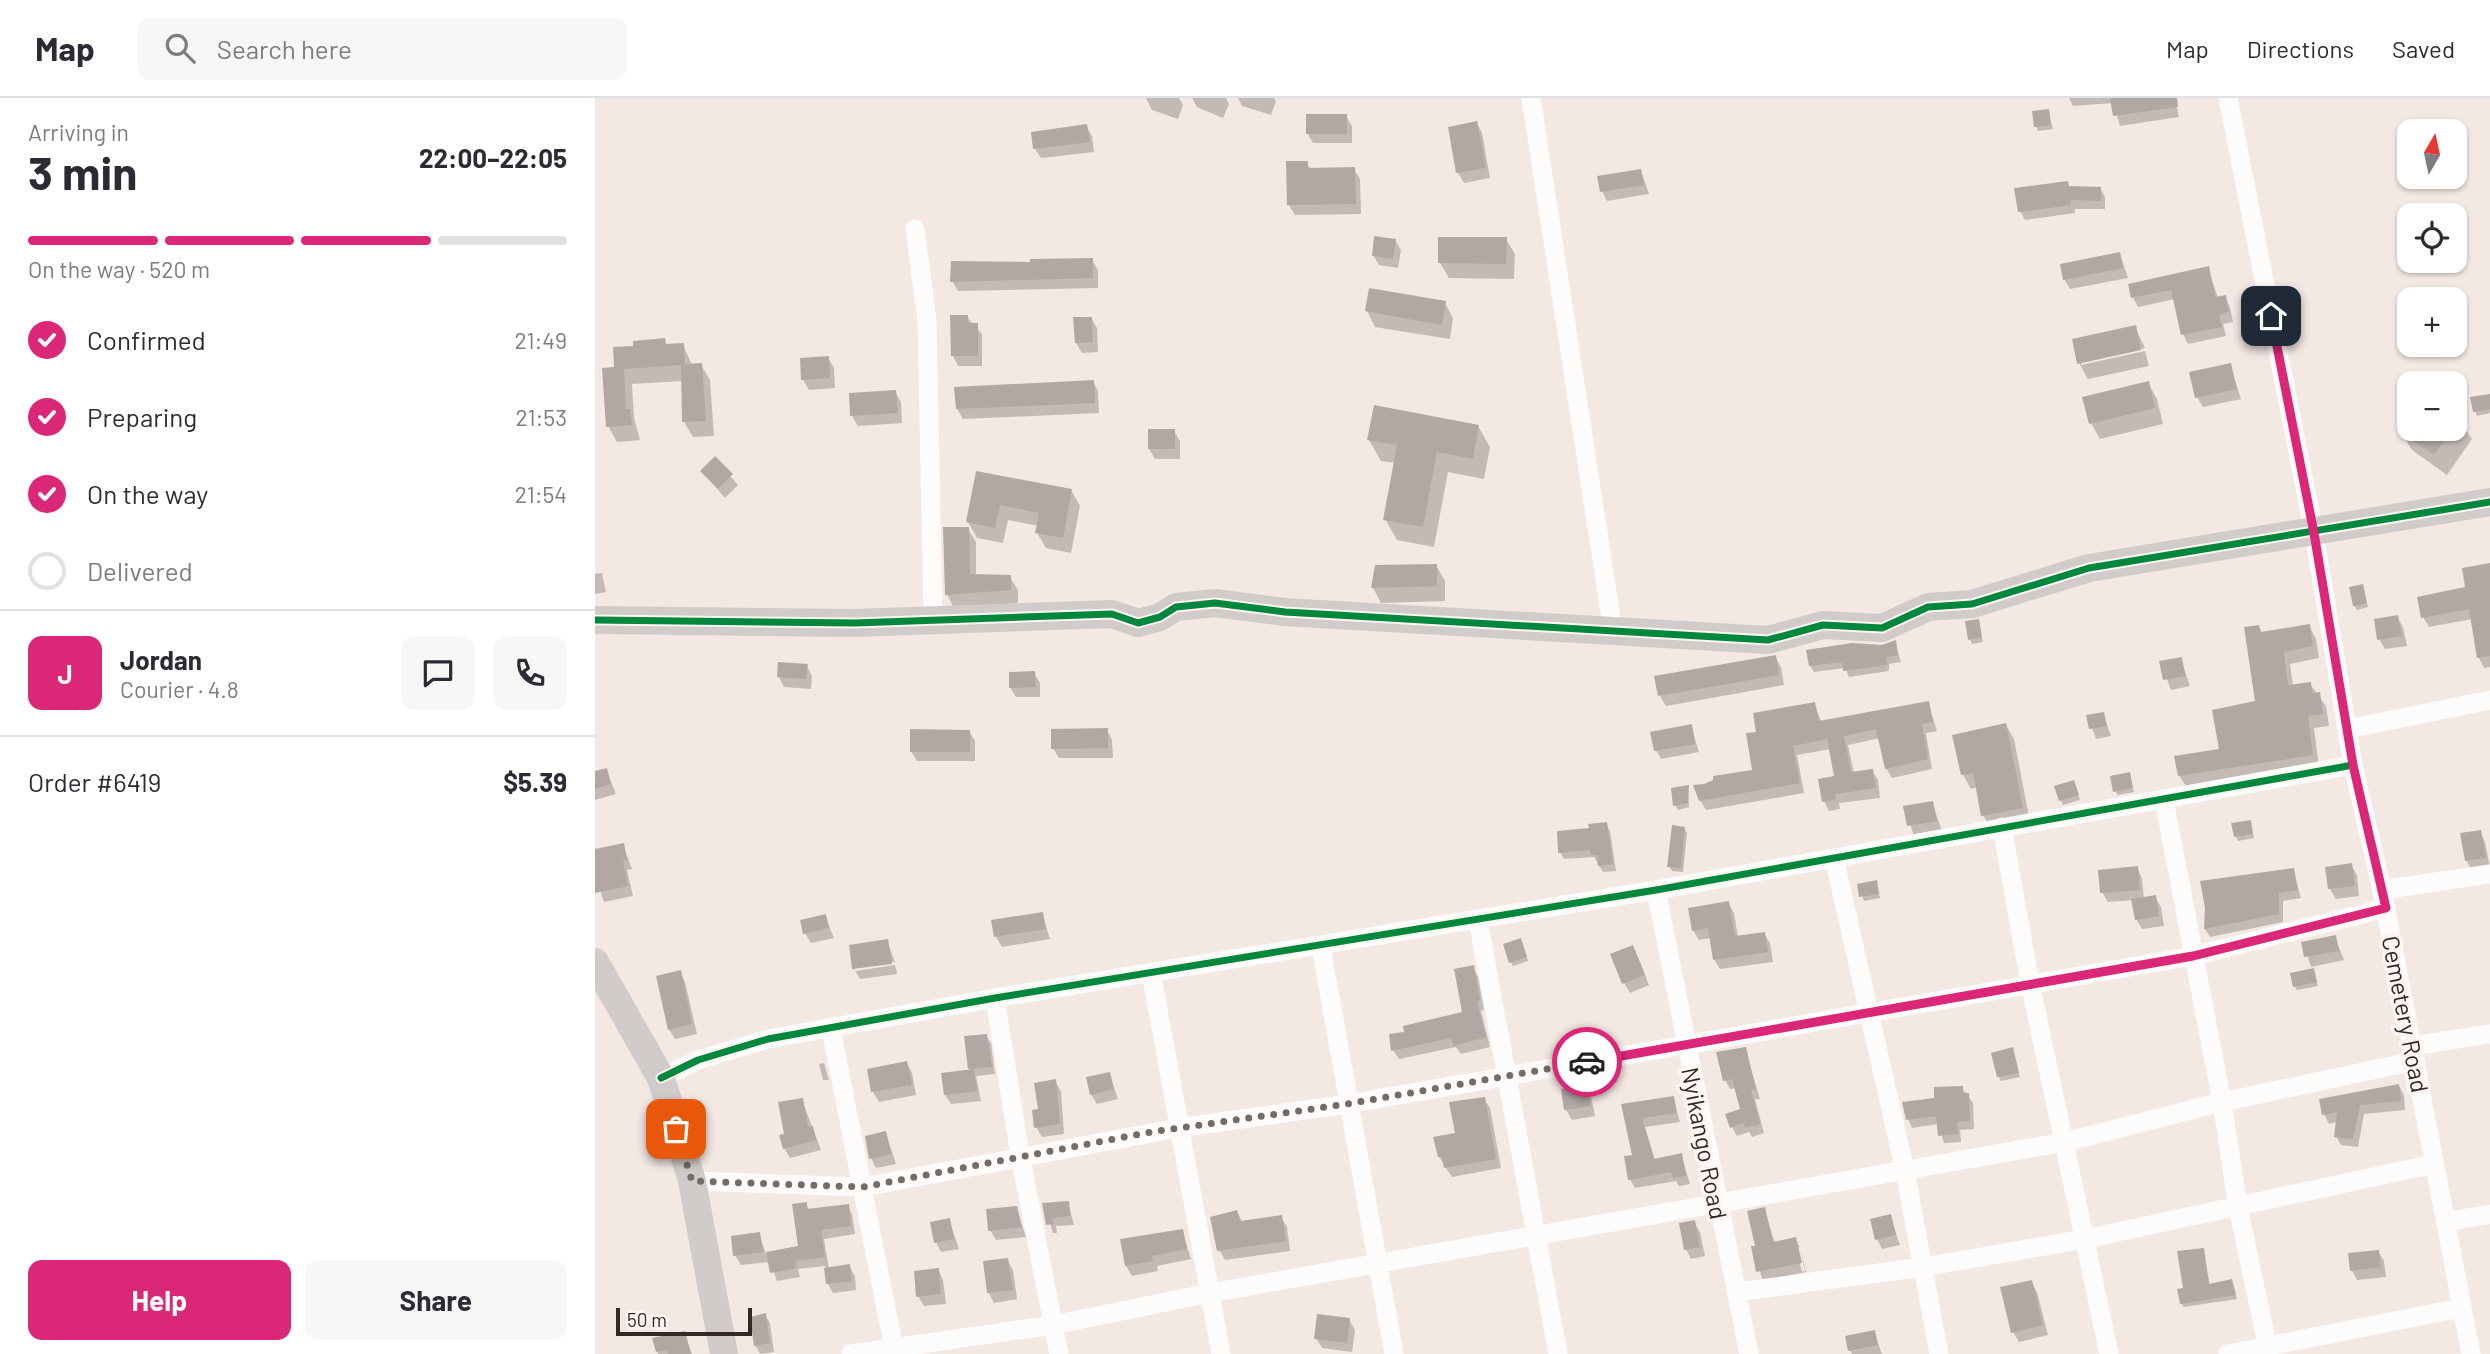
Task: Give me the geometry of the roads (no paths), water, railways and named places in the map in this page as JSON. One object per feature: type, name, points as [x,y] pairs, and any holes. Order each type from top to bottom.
[{"type":"street","points":[[1531,98],[1613,631]]},
{"type":"street","name":"Cemetery Road","points":[[2228,98],[2314,533],[2353,765],[2384,899],[2471,1354]]},
{"type":"street","points":[[915,229],[927,320],[933,620]]},
{"type":"street","points":[[595,620],[855,623],[1112,614],[1138,623],[1160,617],[1177,607],[1215,603],[1285,612],[1768,640],[1823,625],[1882,628],[1928,607],[1972,604],[2089,568],[2490,502]]},
{"type":"street","points":[[2347,729],[2490,700]]},
{"type":"street","points":[[661,1078],[698,1060],[768,1039],[995,998],[1321,947],[1656,890],[2353,765]]},
{"type":"street","points":[[2164,800],[2222,1102],[2238,1208],[2268,1351]]},
{"type":"street","points":[[2003,827],[2030,983],[2109,1354]]},
{"type":"street","points":[[1834,858],[1905,1171],[1939,1354]]},
{"type":"street","points":[[692,1181],[863,1187],[1020,1155],[1178,1128],[1347,1104],[2193,956],[2384,899],[2490,874]]},
{"type":"street","name":"Nyikango Road","points":[[1656,890],[1749,1354]]},
{"type":"street","points":[[1478,920],[1558,1354]]},
{"type":"street","points":[[1321,947],[1347,1104],[1394,1354]]},
{"type":"street","points":[[595,962],[661,1078],[692,1181],[724,1354]]},
{"type":"street","points":[[1151,972],[1221,1354]]},
{"type":"street","points":[[995,998],[1020,1155],[1059,1354]]},
{"type":"street","points":[[831,1029],[895,1351]]},
{"type":"street","points":[[851,1354],[895,1351],[1053,1325],[1210,1293],[2065,1142],[2490,1034]]},
{"type":"street","points":[[1737,1292],[1923,1267],[2085,1239],[2434,1164]]},
{"type":"street","points":[[2445,1222],[2490,1214]]},
{"type":"street","points":[[2228,1354],[2268,1351],[2461,1308]]}]
